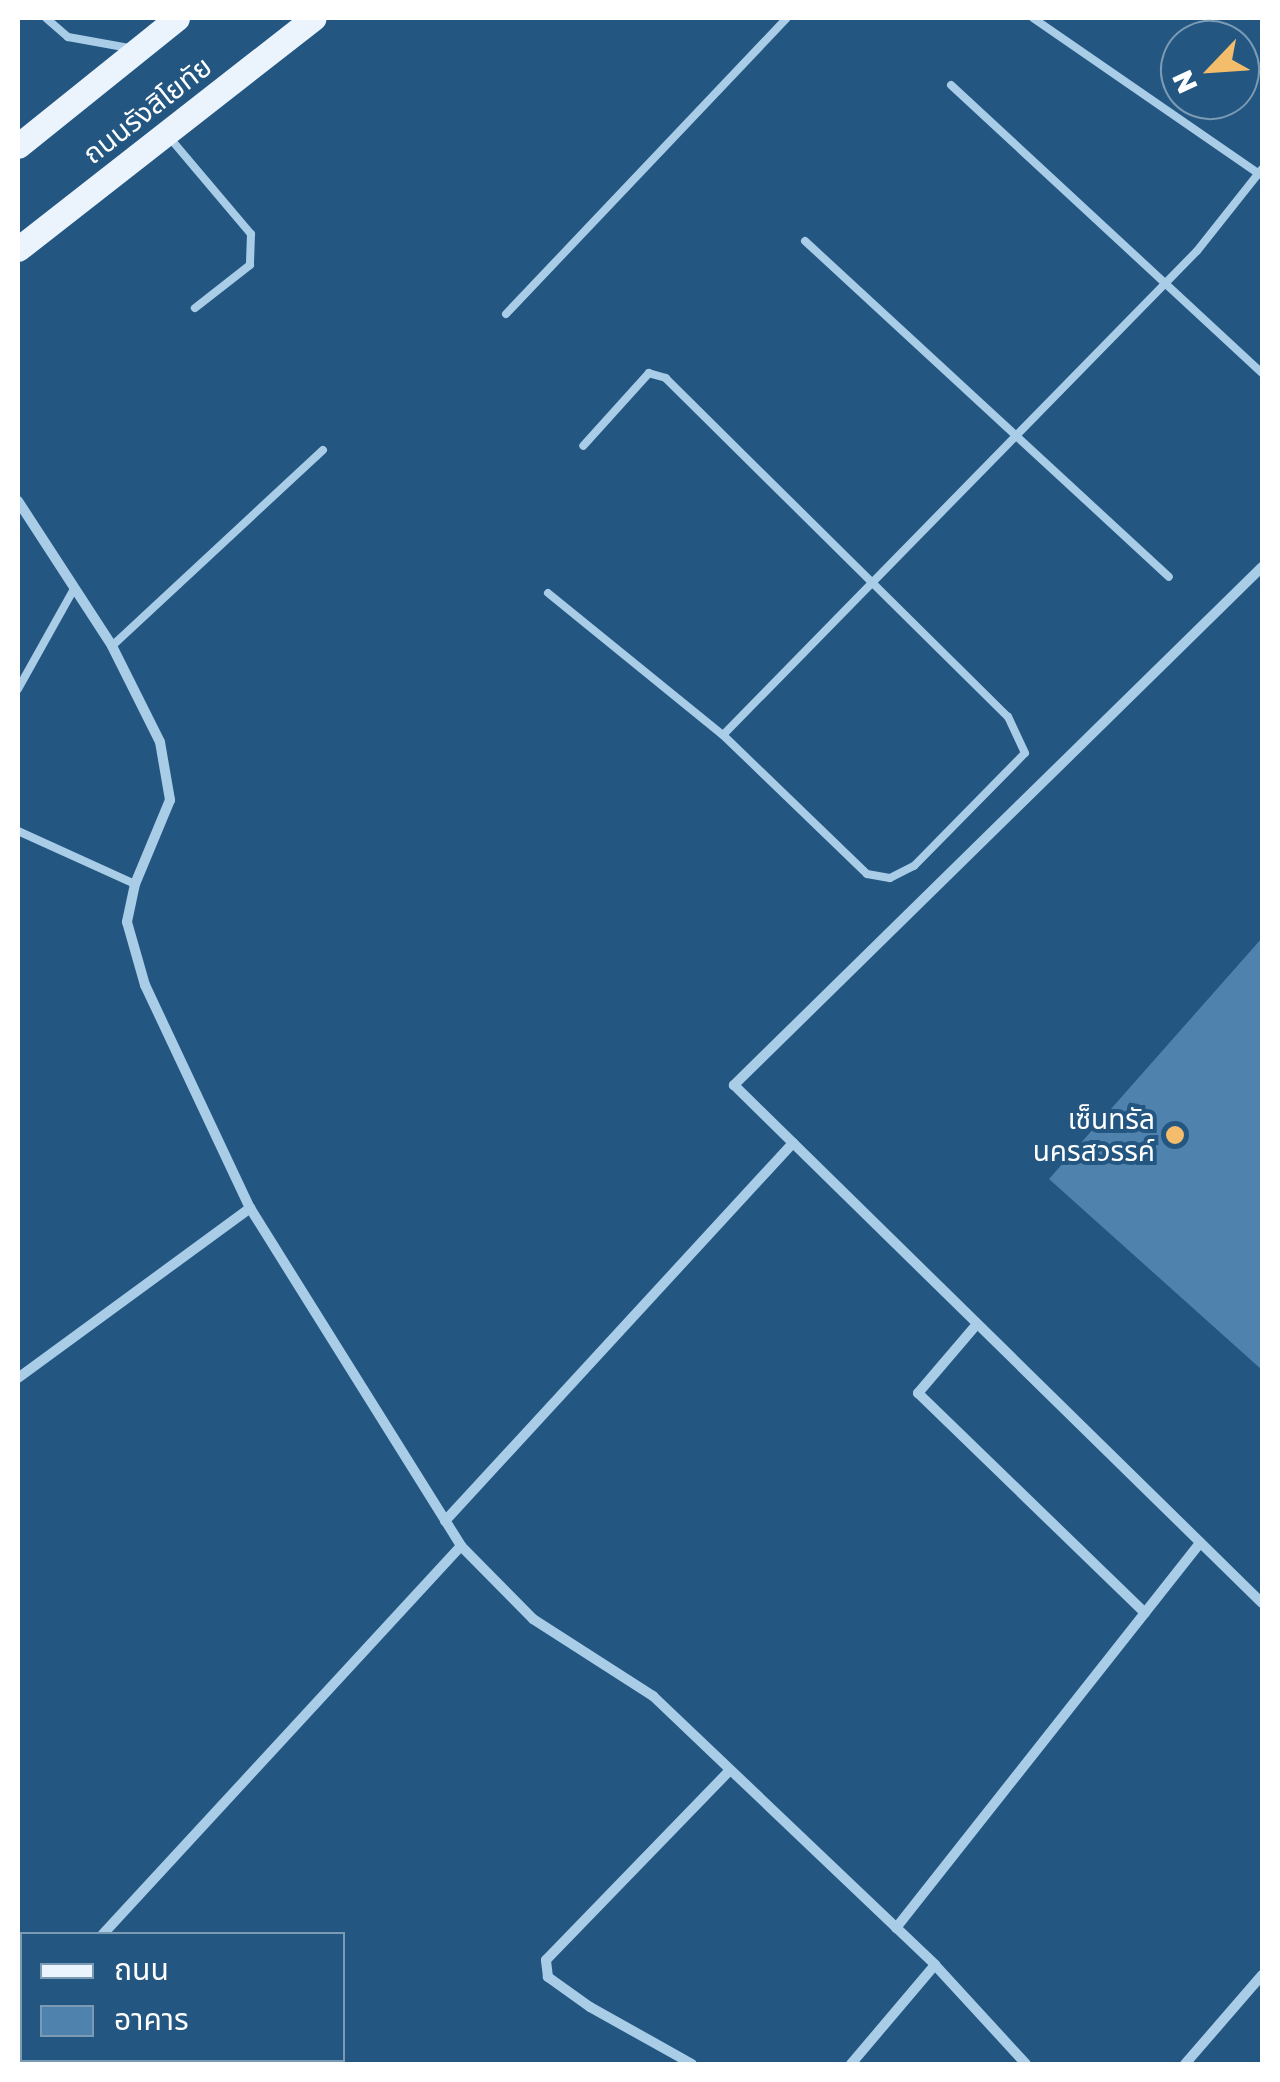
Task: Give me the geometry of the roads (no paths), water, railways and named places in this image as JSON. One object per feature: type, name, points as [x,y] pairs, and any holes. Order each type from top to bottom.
[{"type":"main road","name":"ถนนรังสิโยทัย","points":[[18,146],[177,18]]},
{"type":"main road","name":"ถนนรังสิโยทัย","points":[[18,249],[314,18]]},
{"type":"street","points":[[18,501],[112,646],[160,742],[170,800],[134,884],[127,922],[145,985],[250,1208],[460,1546],[533,1619],[652,1696],[935,1965],[1026,2064]]},
{"type":"street","points":[[1262,568],[734,1086],[1262,1604]]},
{"type":"street","points":[[445,1521],[793,1143]]},
{"type":"street","points":[[18,1378],[250,1208]]},
{"type":"street","points":[[977,1324],[918,1394],[1145,1612]]},
{"type":"street","points":[[896,1928],[1200,1543]]},
{"type":"street","points":[[105,1932],[460,1546]]},
{"type":"street","points":[[692,2064],[590,2008],[548,1977],[546,1960],[728,1772]]},
{"type":"street","points":[[850,2064],[935,1965]]},
{"type":"street","points":[[1184,2064],[1262,1975]]},
{"type":"lane","points":[[46,18],[68,37],[137,49]]},
{"type":"lane","points":[[506,314],[787,18]]},
{"type":"lane","points":[[723,735],[1169,280],[1261,173],[1032,18]]},
{"type":"lane","points":[[950,85],[1169,280],[1262,373]]},
{"type":"lane","points":[[166,133],[251,234],[250,264],[195,308]]},
{"type":"lane","points":[[804,241],[1169,577]]},
{"type":"lane","points":[[548,594],[723,735],[867,874],[890,878],[914,866],[960,826],[1026,743],[1008,717],[666,378],[649,373],[582,446]]},
{"type":"lane","points":[[112,646],[322,450]]},
{"type":"lane","points":[[18,689],[74,589]]},
{"type":"lane","points":[[18,831],[134,884]]},
{"type":"place","name":"เซ็นทรัล นครสวรรค์","points":[[1175,1135]]}]
